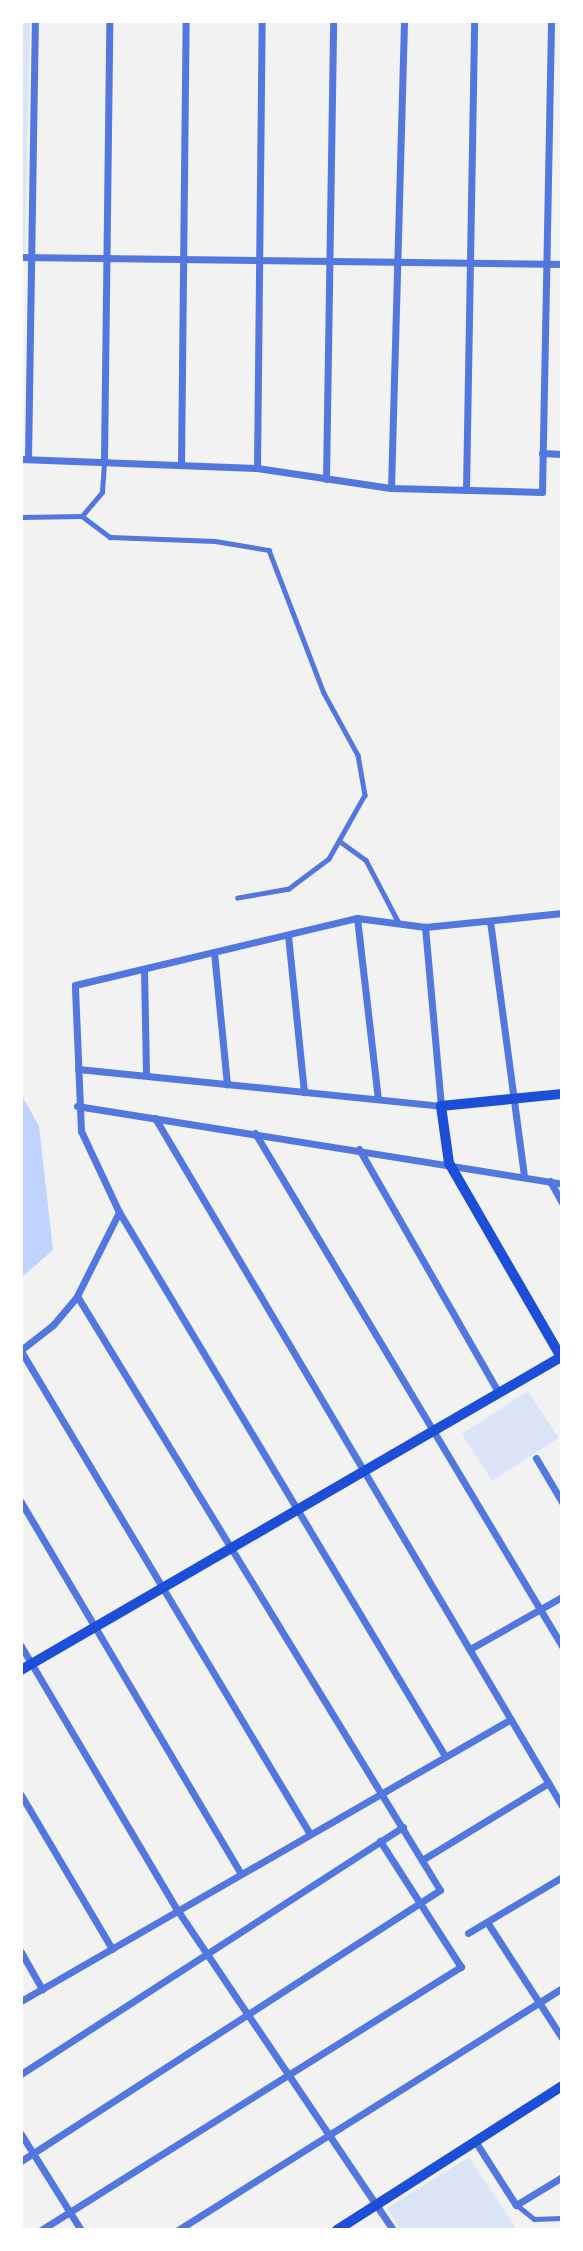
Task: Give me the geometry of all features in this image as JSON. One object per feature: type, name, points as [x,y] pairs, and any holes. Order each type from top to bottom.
[{"type":"main road","points":[[21,1670],[562,1358],[449,1163],[441,1105],[562,1094]]},
{"type":"main road","points":[[337,2230],[562,2086]]},
{"type":"street","points":[[35,21],[25,459],[257,468],[391,488],[542,492],[551,21]]},
{"type":"street","points":[[104,460],[109,21]]},
{"type":"street","points":[[181,465],[186,21]]},
{"type":"street","points":[[257,468],[262,21]]},
{"type":"street","points":[[326,478],[333,21]]},
{"type":"street","points":[[391,488],[404,21]]},
{"type":"street","points":[[466,490],[474,21]]},
{"type":"street","points":[[21,257],[562,264]]},
{"type":"street","points":[[542,453],[562,454]]},
{"type":"street","points":[[445,1756],[119,1212],[80,1131],[77,1106],[75,985],[357,918],[425,927],[562,914]]},
{"type":"street","points":[[357,918],[378,1099]]},
{"type":"street","points":[[490,920],[524,1177]]},
{"type":"street","points":[[78,1069],[441,1105],[425,927]]},
{"type":"street","points":[[288,934],[303,1091]]},
{"type":"street","points":[[214,952],[227,1084]]},
{"type":"street","points":[[144,969],[145,1076]]},
{"type":"street","points":[[77,1106],[449,1163],[562,1184]]},
{"type":"street","points":[[155,1118],[562,1806]]},
{"type":"street","points":[[255,1133],[562,1646]]},
{"type":"street","points":[[359,1149],[499,1393]]},
{"type":"street","points":[[550,1181],[562,1203]]},
{"type":"street","points":[[119,1212],[77,1296],[53,1325],[21,1350],[310,1835]]},
{"type":"street","points":[[21,2161],[440,1889],[77,1296]]},
{"type":"street","points":[[536,1458],[562,1502]]},
{"type":"street","points":[[21,1502],[241,1874]]},
{"type":"street","points":[[470,1649],[562,1597]]},
{"type":"street","points":[[21,1646],[178,1911],[394,2230]]},
{"type":"street","points":[[21,2001],[511,1718]]},
{"type":"street","points":[[422,1860],[548,1783]]},
{"type":"street","points":[[21,1795],[112,1949]]},
{"type":"street","points":[[21,2074],[402,1827]]},
{"type":"street","points":[[41,2230],[461,1967],[380,1842]]},
{"type":"street","points":[[468,1933],[562,1877]]},
{"type":"street","points":[[487,1922],[562,2038]]},
{"type":"street","points":[[21,1952],[42,1989]]},
{"type":"street","points":[[178,2230],[562,1988]]},
{"type":"street","points":[[21,2134],[81,2230]]},
{"type":"street","points":[[475,2141],[516,2205],[562,2177]]},
{"type":"lane","points":[[82,516],[102,492],[104,460]]},
{"type":"lane","points":[[21,516],[82,516],[110,537],[215,541],[269,550],[324,693],[358,755],[366,796],[329,859],[289,889],[239,898]]},
{"type":"lane","points":[[341,842],[366,860],[400,924]]},
{"type":"lane","points":[[516,2205],[534,2219],[562,2218]]},
{"type":"shaded area","points":[[21,21],[30,21],[25,253],[21,253]]},
{"type":"shaded area","points":[[528,1391],[558,1438],[492,1481],[462,1434]]},
{"type":"shaded area","points":[[469,2157],[517,2230],[401,2230],[387,2208]]},
{"type":"water","points":[[21,1094],[39,1126],[53,1250],[21,1278]]}]
